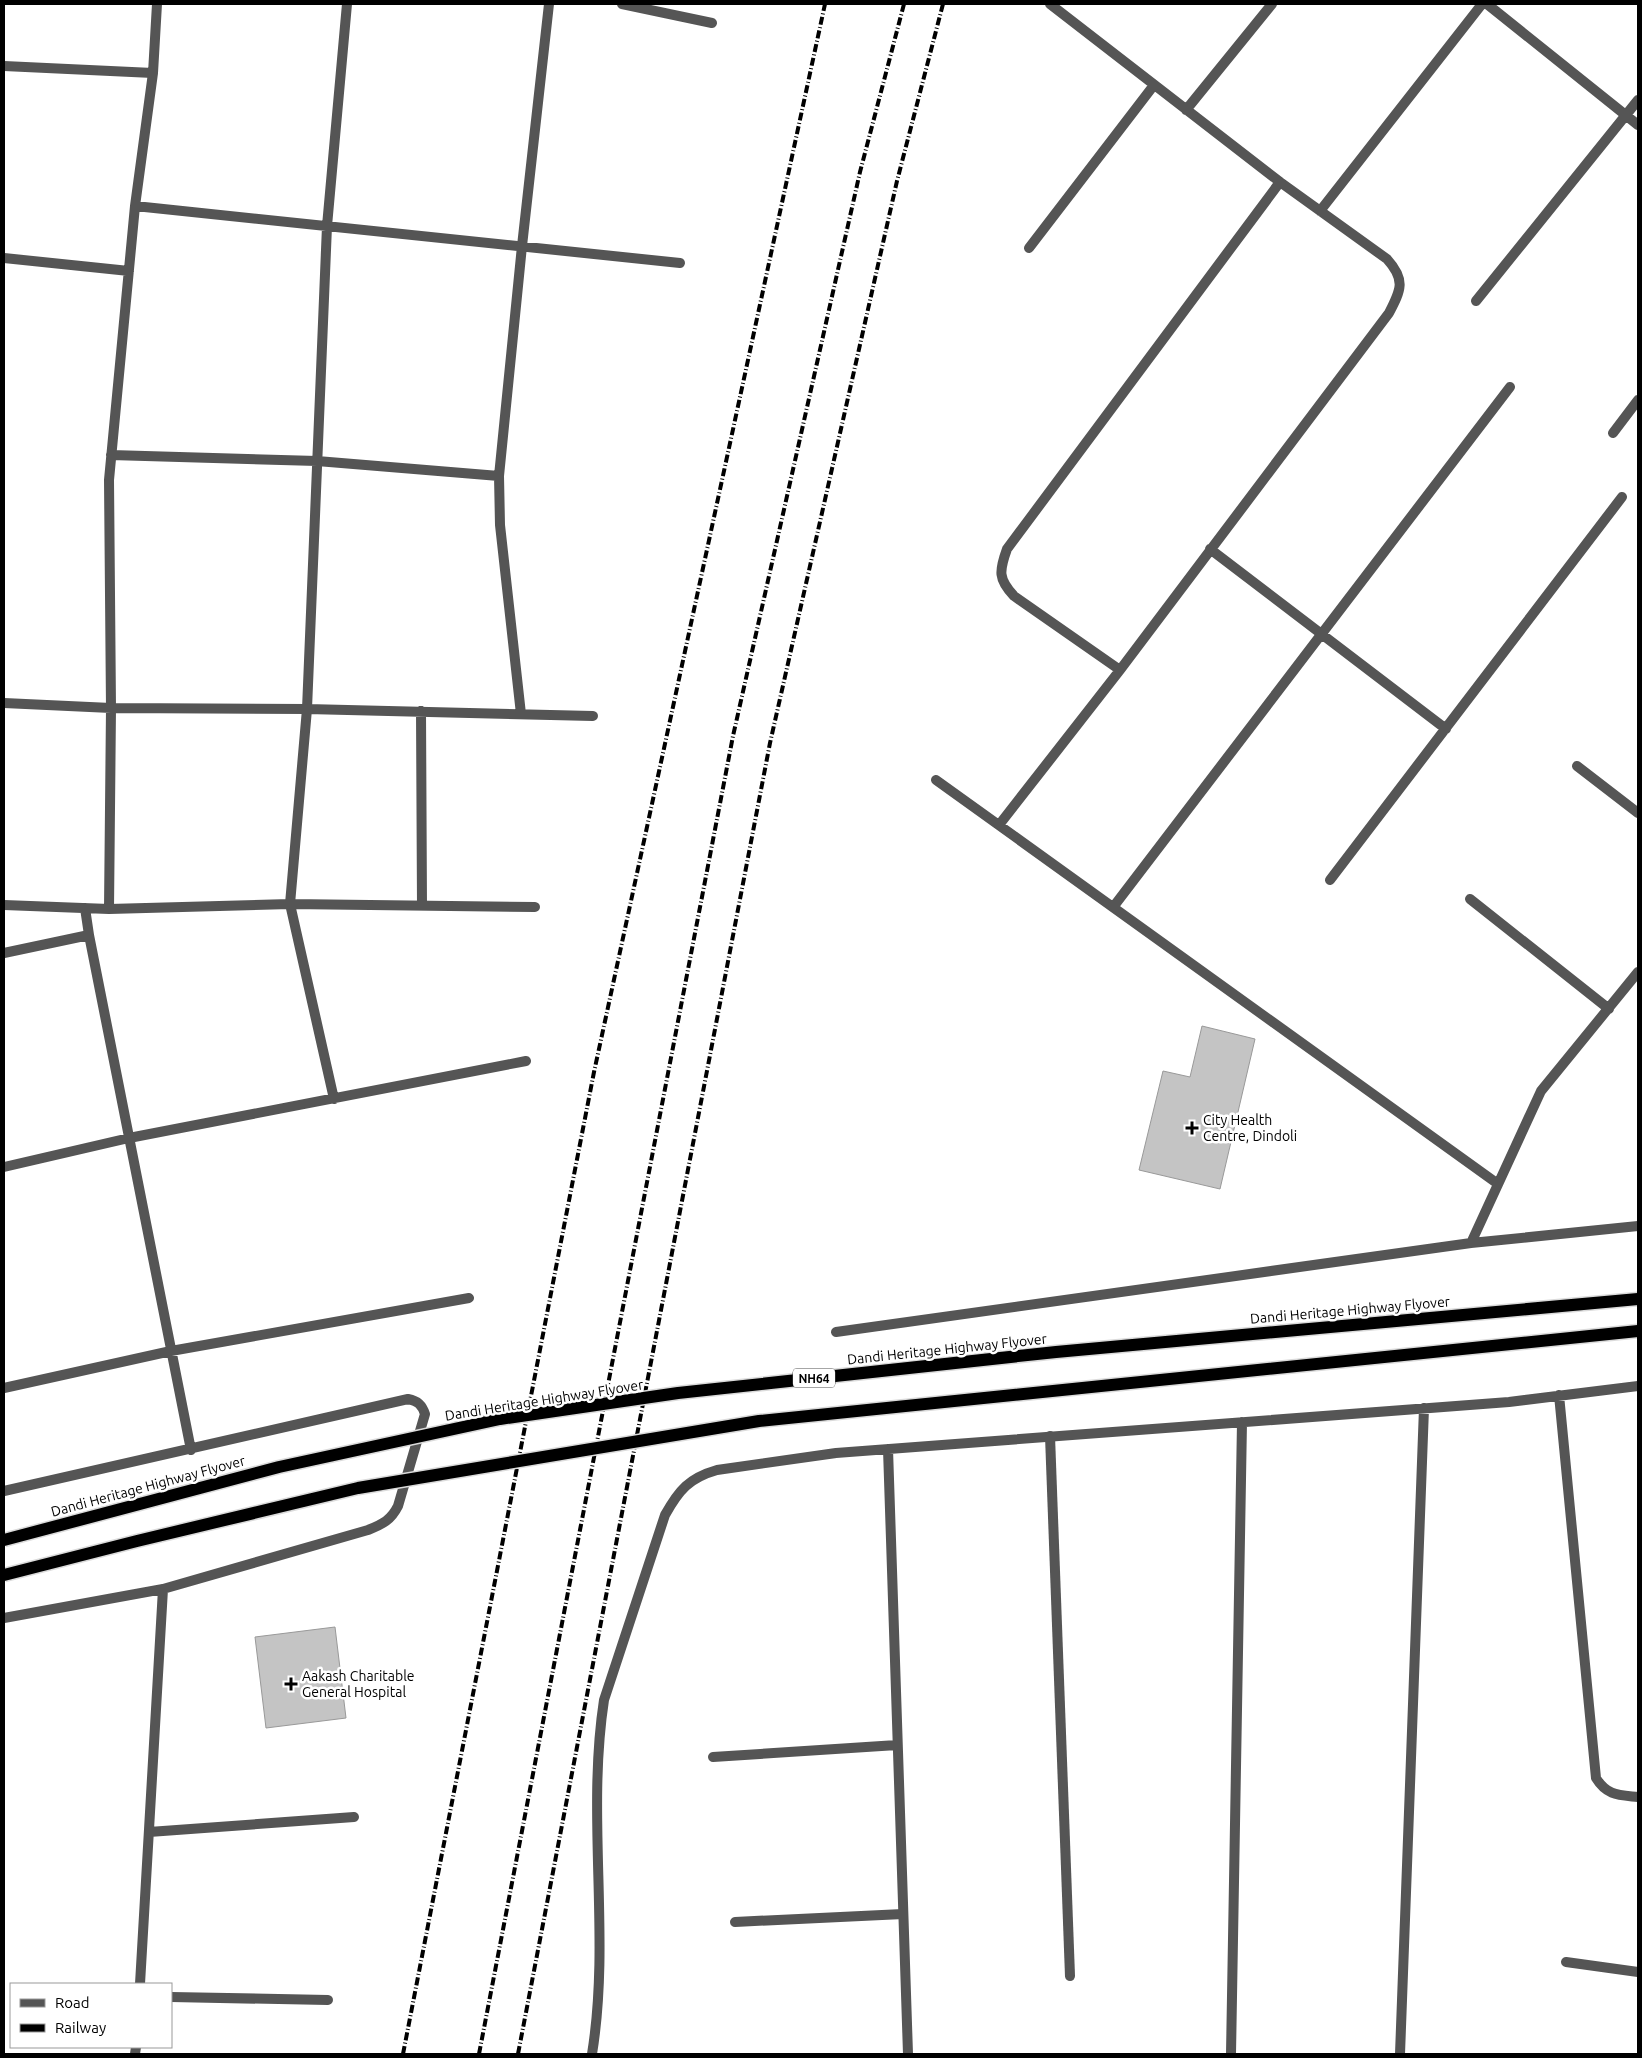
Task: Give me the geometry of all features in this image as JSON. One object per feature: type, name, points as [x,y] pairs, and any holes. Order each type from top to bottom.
[{"type":"main road","name":"Dandi Heritage Highway Flyover","points":[[4,1540],[279,1467],[500,1419],[678,1393],[1056,1352],[1638,1299]]},
{"type":"main road","points":[[4,1575],[358,1488],[759,1421],[1638,1331]]},
{"type":"street","points":[[109,909],[111,708],[108,480],[135,206],[152,73],[157,4]]},
{"type":"street","points":[[334,1099],[290,904],[307,709],[327,226],[347,4]]},
{"type":"street","points":[[521,714],[500,525],[499,476],[549,4]]},
{"type":"street","points":[[622,4],[712,23]]},
{"type":"street","points":[[999,825],[1120,670],[1389,314],[1398,296],[1401,281],[1396,269],[1387,259],[1280,182],[1050,4]]},
{"type":"street","points":[[1186,110],[1272,4]]},
{"type":"street","points":[[1320,211],[1482,4]]},
{"type":"street","points":[[1487,4],[1638,125]]},
{"type":"street","points":[[4,66],[152,73]]},
{"type":"street","points":[[1029,248],[1154,85]]},
{"type":"street","points":[[1476,301],[1638,100]]},
{"type":"street","points":[[1120,670],[1014,596],[1004,585],[1000,568],[1007,549],[1280,182]]},
{"type":"street","points":[[135,206],[680,263]]},
{"type":"street","points":[[4,258],[129,271]]},
{"type":"street","points":[[1114,906],[1510,387]]},
{"type":"street","points":[[1613,432],[1638,400]]},
{"type":"street","points":[[111,455],[317,461],[499,476]]},
{"type":"street","points":[[1330,880],[1622,498]]},
{"type":"street","points":[[1210,549],[1446,729]]},
{"type":"street","points":[[4,704],[111,708],[307,709],[593,716]]},
{"type":"street","points":[[421,711],[422,906]]},
{"type":"street","points":[[1577,766],[1638,813]]},
{"type":"street","points":[[936,780],[1114,906],[1498,1184]]},
{"type":"street","points":[[1470,899],[1609,1009]]},
{"type":"street","points":[[4,905],[109,909],[290,904],[534,907]]},
{"type":"street","points":[[85,908],[191,1450]]},
{"type":"street","points":[[4,953],[89,935]]},
{"type":"street","points":[[1471,1243],[1540,1091],[1638,972]]},
{"type":"street","points":[[4,1167],[129,1138],[526,1060]]},
{"type":"street","points":[[836,1332],[1471,1243],[1638,1226]]},
{"type":"street","points":[[4,1388],[171,1351],[469,1298]]},
{"type":"street","points":[[592,2054],[600,1993],[596,1781],[604,1700],[665,1515],[680,1490],[702,1474],[717,1470],[836,1453],[1509,1402],[1638,1386]]},
{"type":"street","points":[[1559,1395],[1596,1778],[1602,1788],[1616,1795],[1638,1797]]},
{"type":"street","points":[[4,1491],[191,1450],[408,1399],[416,1401],[423,1407],[425,1414],[398,1506],[394,1516],[386,1522],[368,1530],[163,1589],[4,1618],[4,1622]]},
{"type":"street","points":[[1400,2054],[1424,1408]]},
{"type":"street","points":[[1231,2054],[1242,1422]]},
{"type":"street","points":[[1050,1436],[1070,1976]]},
{"type":"street","points":[[888,1449],[908,2054]]},
{"type":"street","points":[[140,1983],[163,1589]]},
{"type":"street","points":[[712,1757],[897,1745]]},
{"type":"street","points":[[149,1832],[354,1817]]},
{"type":"street","points":[[735,1922],[902,1914]]},
{"type":"street","points":[[1566,1962],[1638,1972]]},
{"type":"street","points":[[172,1997],[328,2000]]},
{"type":"building","points":[[1202,1026],[1255,1039],[1220,1189],[1139,1170],[1163,1071],[1190,1077]]},
{"type":"building","points":[[335,1627],[346,1718],[266,1728],[255,1637]]},
{"type":"railway","points":[[403,2054],[594,1072],[825,4]]},
{"type":"railway","points":[[479,2054],[733,736],[860,172],[904,4]]},
{"type":"railway","points":[[518,2054],[770,743],[897,181],[943,4]]},
{"type":"place","name":"City Health Centre, Dindoli","points":[[1192,1128]]},
{"type":"place","name":"Aakash Charitable General Hospital","points":[[291,1684]]}]
